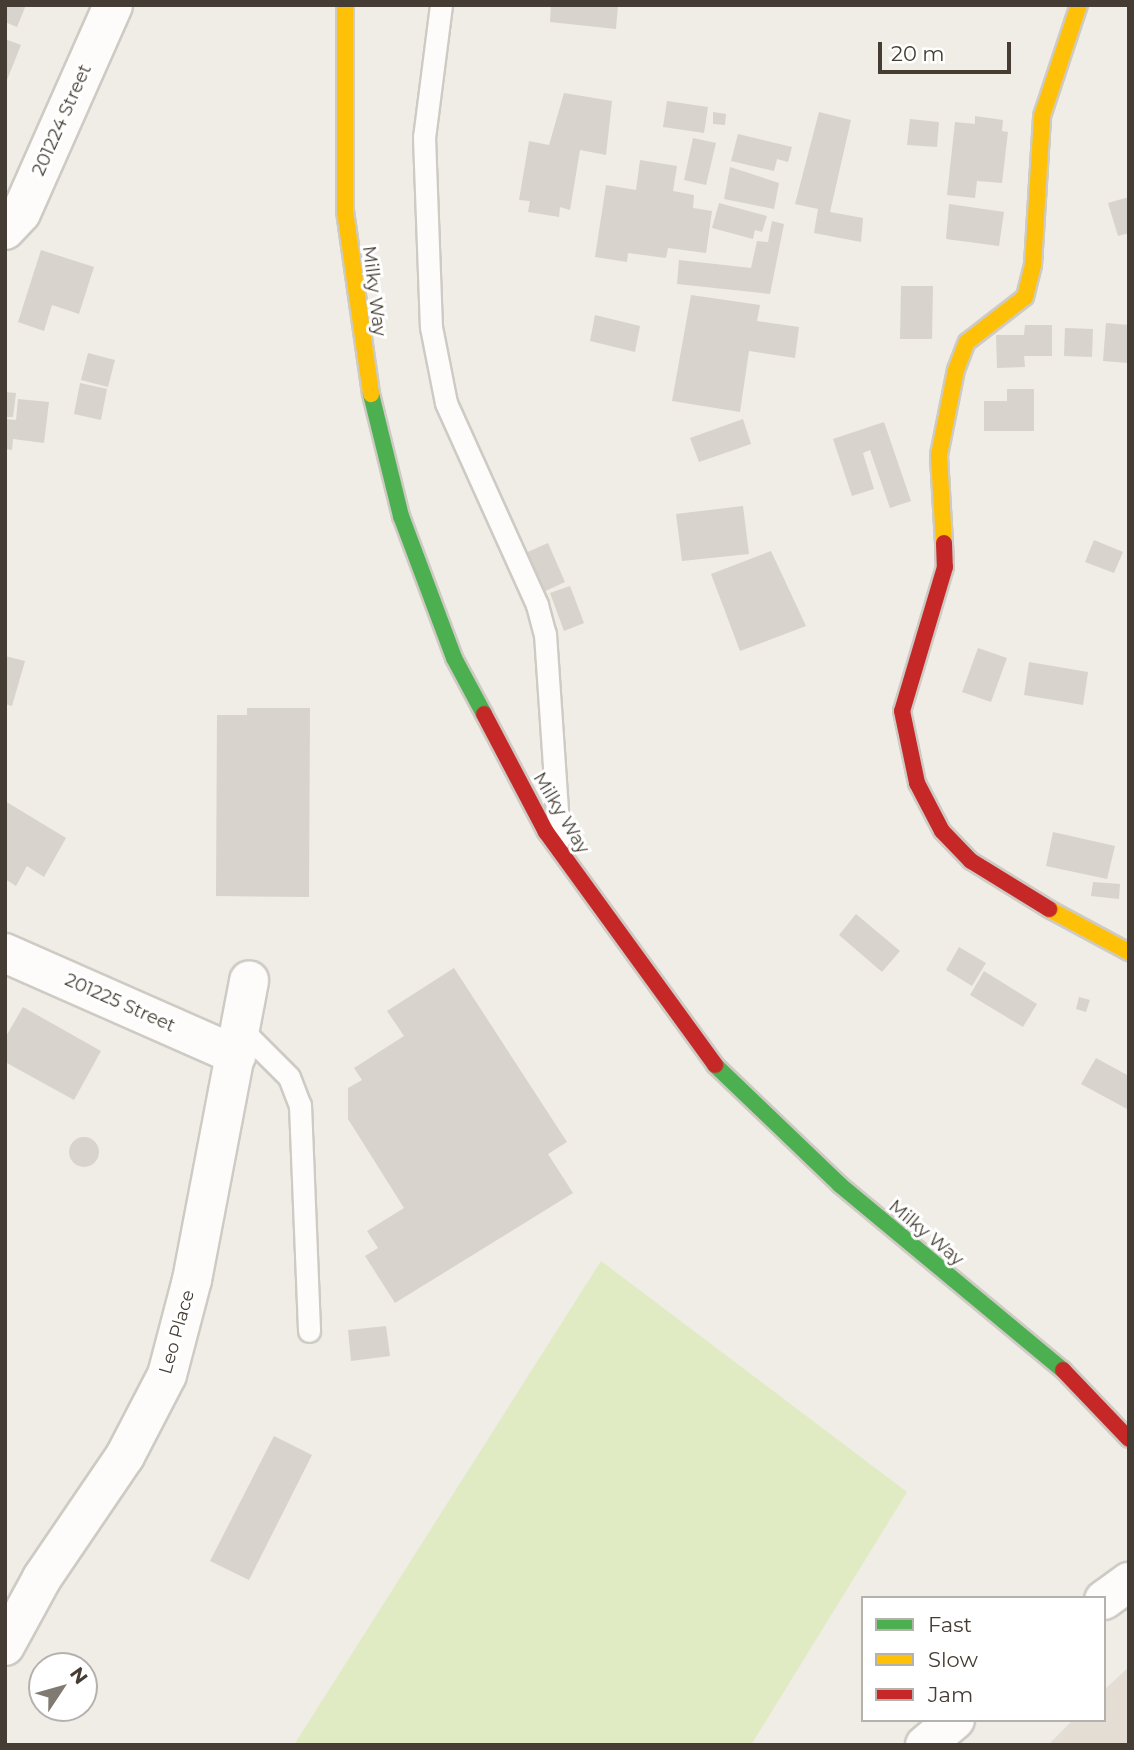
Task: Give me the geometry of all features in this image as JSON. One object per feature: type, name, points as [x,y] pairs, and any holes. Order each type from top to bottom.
[{"type":"street","name":"201224 Street","points":[[5,230],[21,213],[113,5]]},
{"type":"street","name":"Milky Way","points":[[345,5],[343,146],[358,327],[401,516],[454,658],[560,851],[721,1074],[839,1185],[1082,1386],[1129,1439]]},
{"type":"street","points":[[1079,5],[1042,116],[1033,265],[1025,297],[967,342],[956,370],[939,455],[945,567],[913,659],[902,711],[908,758],[942,831],[971,861],[1013,890],[1129,952]]},
{"type":"street","name":"201225 Street","points":[[5,953],[238,1041]]},
{"type":"street","name":"Leo Place","points":[[5,1646],[42,1578],[125,1456],[167,1375],[192,1280],[249,980]]},
{"type":"street","points":[[1106,1599],[1129,1582]]},
{"type":"street","points":[[925,1745],[953,1722]]},
{"type":"lane","points":[[441,5],[424,137],[431,327],[446,403],[537,605],[545,635],[560,851]]},
{"type":"lane","points":[[238,1041],[289,1077],[300,1105],[309,1331]]},
{"type":"shaded area","points":[[1129,1667],[1129,1745],[1048,1745],[1071,1722],[1106,1722],[1106,1688]]},
{"type":"green space","points":[[601,1261],[907,1492],[751,1745],[294,1745]]},
{"type":"building","points":[[5,5],[26,5],[17,27],[5,22]]},
{"type":"building","points":[[551,5],[618,5],[616,29],[550,22]]},
{"type":"building","points":[[5,39],[21,45],[5,85]]},
{"type":"building","points":[[564,93],[612,101],[606,155],[580,150],[570,210],[560,207],[559,217],[528,212],[530,201],[519,200],[529,141],[549,145]]},
{"type":"building","points":[[667,101],[708,107],[704,133],[663,127]]},
{"type":"building","points":[[713,112],[726,114],[725,125],[713,124]]},
{"type":"building","points":[[819,112],[851,120],[830,212],[863,218],[861,242],[814,233],[818,209],[795,204]]},
{"type":"building","points":[[975,116],[1003,120],[1002,131],[1008,132],[1002,183],[977,181],[975,198],[947,195],[955,122],[975,124]]},
{"type":"building","points":[[910,119],[939,122],[937,147],[907,145]]},
{"type":"building","points":[[738,134],[792,147],[788,162],[777,159],[774,171],[731,161]]},
{"type":"building","points":[[693,138],[716,143],[706,185],[684,180]]},
{"type":"building","points":[[640,160],[677,166],[673,191],[694,195],[693,208],[712,211],[706,253],[668,248],[666,258],[628,253],[627,262],[595,257],[606,185],[636,190]]},
{"type":"building","points":[[730,167],[779,183],[774,209],[724,199]]},
{"type":"building","points":[[1129,197],[1129,233],[1118,236],[1108,203]]},
{"type":"building","points":[[719,203],[767,216],[762,232],[755,230],[753,239],[712,228]]},
{"type":"building","points":[[949,204],[1004,212],[999,246],[946,239]]},
{"type":"building","points":[[772,221],[784,224],[770,294],[677,284],[679,260],[751,268],[757,241],[768,242]]},
{"type":"building","points":[[41,250],[94,267],[79,314],[52,305],[44,331],[18,322]]},
{"type":"building","points":[[901,286],[933,286],[932,339],[900,339]]},
{"type":"building","points":[[691,295],[760,305],[757,321],[799,327],[795,358],[749,351],[740,412],[672,401]]},
{"type":"building","points":[[595,315],[640,326],[635,352],[590,341]]},
{"type":"building","points":[[1106,323],[1129,325],[1129,363],[1103,361]]},
{"type":"building","points":[[1025,325],[1052,325],[1052,356],[1024,356],[1025,367],[997,368],[996,335],[1024,335]]},
{"type":"building","points":[[1065,328],[1093,329],[1092,357],[1064,356]]},
{"type":"building","points":[[88,353],[115,360],[108,387],[81,380]]},
{"type":"building","points":[[80,383],[107,389],[101,420],[74,414]]},
{"type":"building","points":[[1007,389],[1034,389],[1034,431],[984,431],[984,401],[1007,401]]},
{"type":"building","points":[[5,392],[16,393],[13,417],[5,417]]},
{"type":"building","points":[[18,399],[49,402],[44,443],[13,439],[12,450],[5,449],[5,419],[16,420]]},
{"type":"building","points":[[743,419],[751,444],[699,462],[690,438]]},
{"type":"building","points":[[884,422],[911,501],[890,508],[870,450],[863,453],[874,489],[852,496],[833,439]]},
{"type":"building","points":[[743,506],[749,554],[682,561],[676,514]]},
{"type":"building","points":[[1094,540],[1123,552],[1114,573],[1085,562]]},
{"type":"building","points":[[548,543],[565,582],[541,593],[523,554]]},
{"type":"building","points":[[771,551],[806,626],[740,651],[711,574]]},
{"type":"building","points":[[570,586],[584,623],[564,631],[550,593]]},
{"type":"building","points":[[978,648],[1007,658],[991,702],[962,692]]},
{"type":"building","points":[[5,656],[25,661],[12,706],[5,704]]},
{"type":"building","points":[[1029,662],[1088,672],[1083,705],[1024,695]]},
{"type":"building","points":[[247,708],[310,708],[309,897],[216,896],[217,715],[247,715]]},
{"type":"building","points":[[5,801],[66,838],[44,877],[27,866],[16,886],[5,879]]},
{"type":"building","points":[[1053,832],[1115,846],[1107,879],[1046,866]]},
{"type":"building","points":[[1093,882],[1120,884],[1119,899],[1091,896]]},
{"type":"building","points":[[856,914],[900,951],[882,972],[839,935]]},
{"type":"building","points":[[959,947],[986,963],[972,986],[946,970]]},
{"type":"building","points":[[454,968],[567,1142],[548,1154],[573,1193],[395,1303],[365,1256],[378,1248],[367,1231],[404,1208],[348,1119],[348,1088],[362,1080],[354,1068],[404,1036],[387,1011]]},
{"type":"building","points":[[984,971],[1037,1004],[1023,1027],[970,995]]},
{"type":"building","points":[[1079,997],[1090,1000],[1086,1012],[1076,1009]]},
{"type":"building","points":[[23,1007],[101,1051],[74,1100],[5,1062],[5,1038]]},
{"type":"building","points":[[1096,1058],[1129,1076],[1129,1110],[1081,1084]]},
{"type":"building","points":[[84,1137],[95,1141],[99,1152],[95,1163],[84,1167],[73,1163],[69,1152],[73,1141]]},
{"type":"building","points":[[386,1326],[390,1356],[351,1361],[348,1330]]},
{"type":"building","points":[[274,1436],[312,1455],[249,1580],[210,1561]]},
{"type":"traffic: fast","points":[[371,394],[401,516],[454,658],[484,714]]},
{"type":"traffic: fast","points":[[715,1065],[840,1185],[1063,1370]]},
{"type":"traffic: slow","points":[[345,5],[345,211],[371,394]]},
{"type":"traffic: slow","points":[[944,543],[939,455],[956,370],[967,342],[1025,297],[1033,265],[1042,116],[1079,5]]},
{"type":"traffic: slow","points":[[1049,909],[1129,952]]},
{"type":"traffic: jam","points":[[944,543],[945,567],[902,711],[917,783],[942,831],[971,861],[1049,909]]},
{"type":"traffic: jam","points":[[484,714],[546,832],[715,1065]]},
{"type":"traffic: jam","points":[[1063,1370],[1129,1439]]}]
